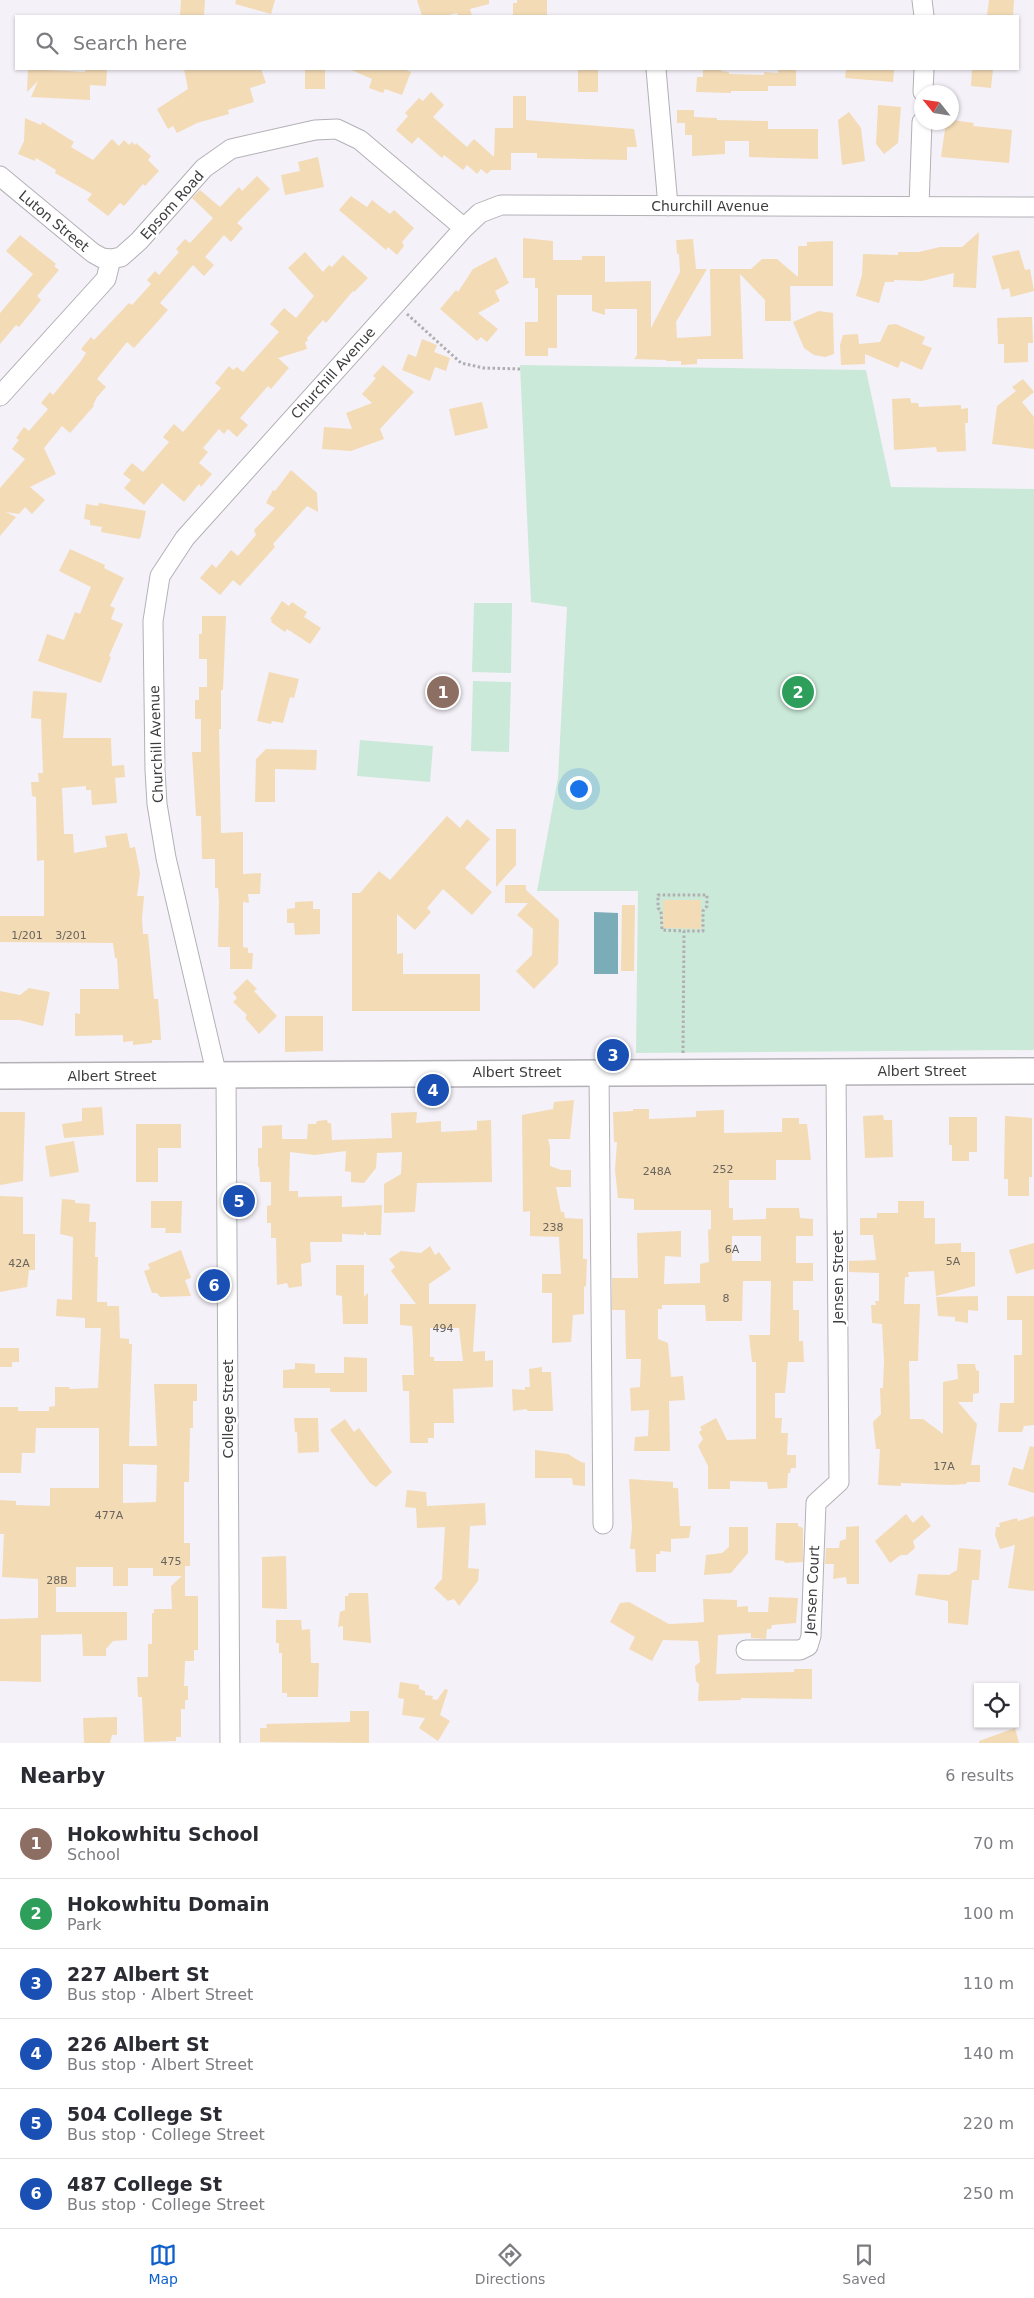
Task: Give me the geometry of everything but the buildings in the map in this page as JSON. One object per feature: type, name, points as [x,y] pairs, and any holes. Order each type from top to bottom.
[{"type":"main road","name":"Albert Street","points":[[0,1076],[1034,1071]]},
{"type":"street","points":[[922,0],[924,15]]},
{"type":"street","points":[[656,70],[668,206]]},
{"type":"street","points":[[923,85],[924,70]]},
{"type":"street","name":"Epsom Road","points":[[111,259],[121,258],[139,241],[204,168],[231,149],[315,130],[337,130],[360,140],[464,228]]},
{"type":"street","points":[[919,206],[922,130]]},
{"type":"street","name":"Luton Street","points":[[0,176],[92,253],[102,258],[111,259]]},
{"type":"street","name":"Churchill Avenue","points":[[222,1076],[166,858],[157,804],[153,621],[160,576],[186,538],[464,228],[480,213],[501,205],[1034,208]]},
{"type":"street","points":[[0,396],[106,279],[111,259]]},
{"type":"street","name":"Jensen Street","points":[[836,1071],[838,1482]]},
{"type":"street","points":[[599,1072],[603,1524]]},
{"type":"street","name":"College Street","points":[[222,1076],[230,1743]]},
{"type":"street","name":"Jensen Court","points":[[746,1650],[800,1650],[808,1646],[811,1636],[816,1503],[838,1482]]},
{"type":"path","points":[[395,304],[461,363],[484,368],[522,368]]},
{"type":"path","points":[[658,895],[707,895],[707,906],[703,911],[703,931],[684,930],[662,930],[662,911],[658,908],[658,895]]},
{"type":"path","points":[[683,1056],[684,930]]},
{"type":"green space","points":[[520,365],[866,370],[891,487],[1034,489],[1034,1050],[636,1053],[638,891],[537,891],[558,778],[567,607],[531,602]]},
{"type":"green space","points":[[474,603],[512,603],[511,673],[472,672]]},
{"type":"green space","points":[[473,681],[511,682],[509,752],[471,751]]},
{"type":"green space","points":[[360,740],[433,746],[430,782],[357,776]]},
{"type":"water","points":[[594,912],[618,913],[618,974],[594,974]]},
{"type":"place","name":"Hokowhitu School","points":[[443,692]]},
{"type":"place","name":"Hokowhitu Domain","points":[[798,692]]},
{"type":"place","name":"227 Albert St","points":[[613,1055]]},
{"type":"place","name":"226 Albert St","points":[[433,1090]]},
{"type":"place","name":"504 College St","points":[[239,1201]]},
{"type":"place","name":"487 College St","points":[[214,1285]]}]
